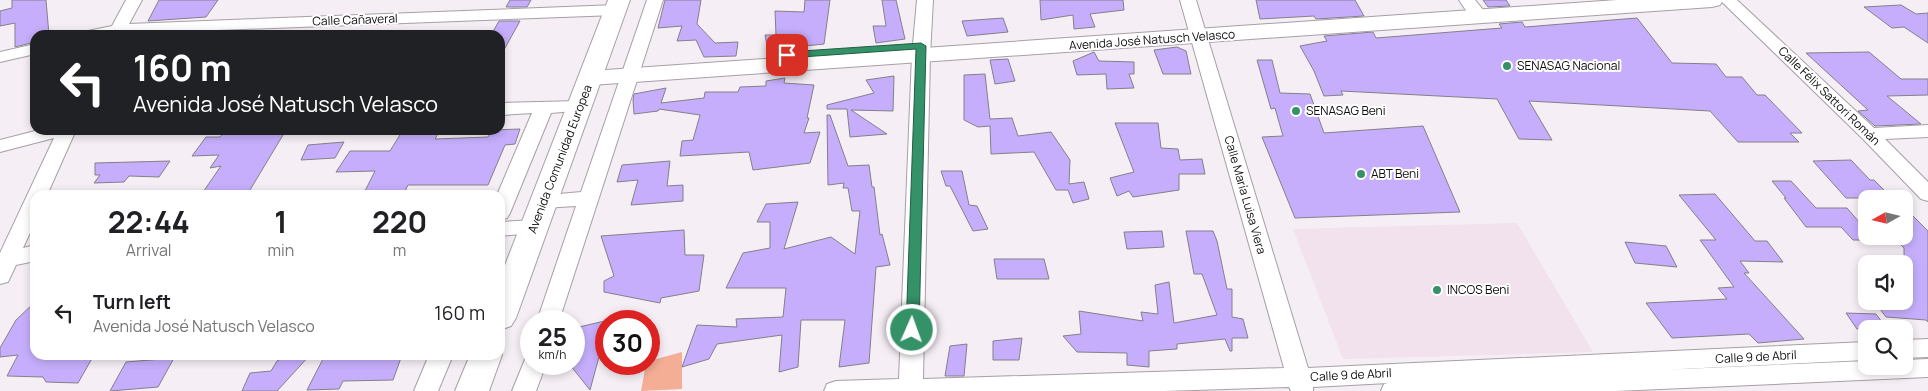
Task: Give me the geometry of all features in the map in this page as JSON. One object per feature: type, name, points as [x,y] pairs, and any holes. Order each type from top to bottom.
[{"type":"main road","name":"Avenida José Natusch Velasco","points":[[592,73],[1198,32],[1474,8],[1593,0]]},
{"type":"main road","name":"Avenida José Natusch Velasco","points":[[1474,8],[1712,0]]},
{"type":"main road","name":"Avenida Comunidad Europea","points":[[505,305],[618,5]]},
{"type":"main road","points":[[472,391],[484,360]]},
{"type":"street","points":[[118,30],[134,0]]},
{"type":"street","points":[[552,310],[655,0]]},
{"type":"street","points":[[911,390],[921,51],[925,0]]},
{"type":"street","name":"Calle María Luisa Viera","points":[[1188,0],[1300,384]]},
{"type":"street","name":"Calle Félix Sattori Román","points":[[1728,0],[1928,194]]},
{"type":"street","name":"Calle Cañaveral","points":[[154,30],[618,5]]},
{"type":"street","points":[[0,57],[30,50]]},
{"type":"street","points":[[505,109],[579,106]]},
{"type":"street","points":[[505,201],[544,107]]},
{"type":"street","points":[[1868,134],[1928,131]]},
{"type":"street","points":[[0,146],[43,135]]},
{"type":"street","points":[[39,190],[65,135]]},
{"type":"street","points":[[544,202],[589,198]]},
{"type":"street","points":[[3,265],[30,209]]},
{"type":"street","points":[[505,230],[534,228]]},
{"type":"street","points":[[3,265],[30,255]]},
{"type":"street","points":[[1913,349],[1928,348]]},
{"type":"street","name":"Calle 9 de Abril","points":[[836,391],[1677,377],[1858,352]]},
{"type":"street","points":[[426,391],[439,360]]},
{"type":"street","name":"Calle 9 de Abril","points":[[1393,391],[1677,377],[1928,368]]},
{"type":"street","points":[[524,391],[530,375]]},
{"type":"shaded area","name":"INCOS Beni","points":[[1517,223],[1593,352],[1343,359],[1293,229]]},
{"type":"shaded area","points":[[682,352],[682,389],[641,391],[644,375],[660,375],[660,358]]},
{"type":"building","points":[[12,0],[46,0],[49,30],[30,30],[30,43],[15,47],[15,23],[0,26],[0,11],[12,8]]},
{"type":"building","points":[[159,0],[218,0],[206,17],[148,21]]},
{"type":"building","points":[[510,0],[531,0],[527,7],[506,7]]},
{"type":"building","points":[[665,0],[701,0],[697,24],[715,43],[738,42],[736,56],[704,57],[696,40],[677,41],[682,26],[658,28]]},
{"type":"building","points":[[805,0],[830,0],[824,44],[768,50],[765,35],[776,35],[775,11],[804,12]]},
{"type":"building","points":[[882,0],[896,0],[905,39],[876,43],[873,26],[886,26]]},
{"type":"building","points":[[1040,0],[1123,0],[1124,10],[1090,14],[1095,27],[1074,29],[1073,15],[1041,20]]},
{"type":"building","points":[[1256,0],[1355,0],[1364,16],[1316,19],[1314,16],[1260,19]]},
{"type":"building","points":[[1483,0],[1506,0],[1510,6],[1488,7]]},
{"type":"building","points":[[1901,5],[1916,14],[1928,13],[1928,43],[1904,27],[1892,28],[1864,7]]},
{"type":"building","points":[[1003,18],[1008,32],[967,36],[962,21]]},
{"type":"building","name":"SENASAG Nacional","points":[[1637,18],[1672,63],[1716,64],[1726,77],[1742,77],[1757,95],[1765,95],[1802,133],[1790,133],[1799,142],[1738,142],[1710,111],[1529,101],[1552,140],[1519,139],[1497,99],[1341,91],[1343,95],[1324,96],[1314,71],[1300,46],[1327,41],[1324,36],[1373,32],[1376,38],[1502,28],[1499,24],[1522,22],[1525,27]]},
{"type":"building","points":[[499,21],[520,21],[505,48],[505,30],[494,30]]},
{"type":"building","points":[[1177,47],[1186,51],[1191,74],[1163,74],[1154,50]]},
{"type":"building","points":[[1094,52],[1099,61],[1134,62],[1134,74],[1129,74],[1134,88],[1107,89],[1106,74],[1077,75],[1073,61]]},
{"type":"building","points":[[1869,52],[1901,79],[1928,79],[1928,95],[1887,96],[1921,124],[1875,126],[1858,111],[1868,110],[1806,53]]},
{"type":"building","points":[[1008,59],[1015,81],[995,84],[990,60]]},
{"type":"building","name":"ABT Beni","points":[[1257,60],[1272,60],[1280,93],[1310,94],[1324,133],[1423,126],[1460,212],[1295,218],[1262,137],[1283,136],[1275,108],[1271,109]]},
{"type":"building","points":[[985,74],[990,119],[1012,118],[1018,136],[1051,132],[1070,160],[1069,184],[1084,182],[1089,199],[1073,203],[1068,190],[1056,190],[1034,152],[991,154],[990,126],[978,127],[964,120],[964,75]]},
{"type":"building","points":[[894,76],[893,111],[851,110],[887,134],[850,137],[847,109],[827,109],[827,105],[874,93],[866,80]]},
{"type":"building","points":[[785,78],[784,83],[814,85],[807,118],[809,118],[804,133],[820,132],[810,163],[753,170],[749,152],[680,156],[682,141],[693,140],[700,115],[659,109],[658,111],[634,114],[634,94],[666,88],[661,103],[704,98],[705,92],[738,92],[740,87],[766,86],[766,81]]},
{"type":"building","points":[[827,115],[830,115],[848,166],[869,165],[872,187],[874,187],[880,235],[882,234],[890,265],[876,267],[869,363],[839,367],[845,320],[801,320],[798,367],[779,372],[782,335],[717,344],[709,359],[682,367],[697,325],[737,327],[736,319],[783,317],[786,288],[726,288],[743,253],[770,248],[770,222],[757,222],[766,204],[798,202],[784,249],[831,237],[855,254],[860,211],[852,211],[848,188],[843,188],[844,183],[828,185]]},
{"type":"building","points":[[1115,123],[1158,123],[1161,148],[1178,149],[1180,160],[1202,159],[1205,174],[1179,174],[1179,190],[1133,197],[1129,191],[1117,196],[1110,178],[1134,172]]},
{"type":"building","points":[[520,129],[515,144],[505,145],[488,185],[408,185],[406,190],[366,190],[375,171],[336,172],[350,151],[390,151],[400,135],[437,135],[435,139],[488,137],[489,135],[505,135],[505,130]]},
{"type":"building","points":[[222,135],[283,135],[250,190],[204,190],[221,166],[210,168],[219,155],[192,156],[206,137],[220,137]]},
{"type":"building","points":[[344,142],[335,158],[301,160],[308,145]]},
{"type":"building","points":[[1851,160],[1870,180],[1874,180],[1884,190],[1858,190],[1858,198],[1846,198],[1813,161]]},
{"type":"building","points":[[170,161],[159,177],[129,176],[124,182],[94,183],[100,175],[95,175],[95,163]]},
{"type":"building","points":[[670,161],[667,186],[683,185],[683,201],[631,205],[638,180],[617,182],[622,165]]},
{"type":"building","points":[[941,171],[962,171],[969,205],[977,206],[988,229],[973,231],[950,186],[946,186]]},
{"type":"building","points":[[1772,181],[1791,181],[1816,208],[1847,208],[1858,221],[1858,240],[1853,240],[1841,227],[1806,227],[1784,198],[1786,198]]},
{"type":"building","points":[[1715,194],[1755,241],[1767,241],[1783,262],[1740,261],[1749,273],[1744,273],[1804,339],[1758,343],[1749,334],[1672,338],[1646,303],[1727,299],[1718,288],[1734,287],[1700,240],[1716,240],[1679,195]]},
{"type":"building","points":[[1913,216],[1928,231],[1928,322],[1926,320],[1886,317],[1881,310],[1913,310],[1913,255],[1904,255],[1904,248],[1901,245],[1913,245]]},
{"type":"building","points":[[684,230],[685,255],[704,255],[699,291],[661,298],[660,303],[604,292],[604,281],[614,276],[601,236]]},
{"type":"building","points":[[1162,231],[1164,247],[1127,249],[1124,232]]},
{"type":"building","points":[[1186,231],[1213,231],[1217,241],[1227,289],[1232,289],[1232,317],[1243,319],[1248,338],[1232,338],[1232,351],[1230,351],[1225,339],[1177,344],[1177,349],[1149,351],[1149,367],[1127,365],[1127,353],[1077,352],[1063,336],[1081,334],[1079,311],[1143,321],[1141,312],[1158,314],[1155,285],[1169,282],[1174,323],[1217,315],[1202,274],[1194,274]]},
{"type":"building","points":[[1625,242],[1666,246],[1677,267],[1635,263]]},
{"type":"building","points":[[994,259],[1044,259],[1049,279],[997,279]]},
{"type":"building","points":[[30,307],[30,360],[91,360],[78,383],[46,382],[43,377],[7,376],[18,355],[0,357],[0,348],[16,320]]},
{"type":"building","points":[[1846,313],[1876,314],[1880,320],[1858,320],[1857,329]]},
{"type":"building","points":[[595,323],[595,372],[590,390],[578,375],[585,375],[585,326]]},
{"type":"building","points":[[1022,338],[1019,360],[993,360],[993,341]]},
{"type":"building","points":[[967,344],[964,376],[945,376],[950,346]]},
{"type":"building","points":[[173,360],[158,387],[110,391],[126,362]]},
{"type":"building","points":[[305,360],[277,391],[242,391],[250,373],[271,371],[277,361]]},
{"type":"building","points":[[322,360],[400,360],[393,380],[343,381],[339,389],[307,390]]},
{"type":"place","name":"SENASAG Nacional","points":[[1507,66]]},
{"type":"place","name":"SENASAG Beni","points":[[1296,111]]},
{"type":"place","name":"ABT Beni","points":[[1361,174]]},
{"type":"place","name":"INCOS Beni","points":[[1437,290]]},
{"type":"route","points":[[787,55],[921,46],[912,330]]}]
